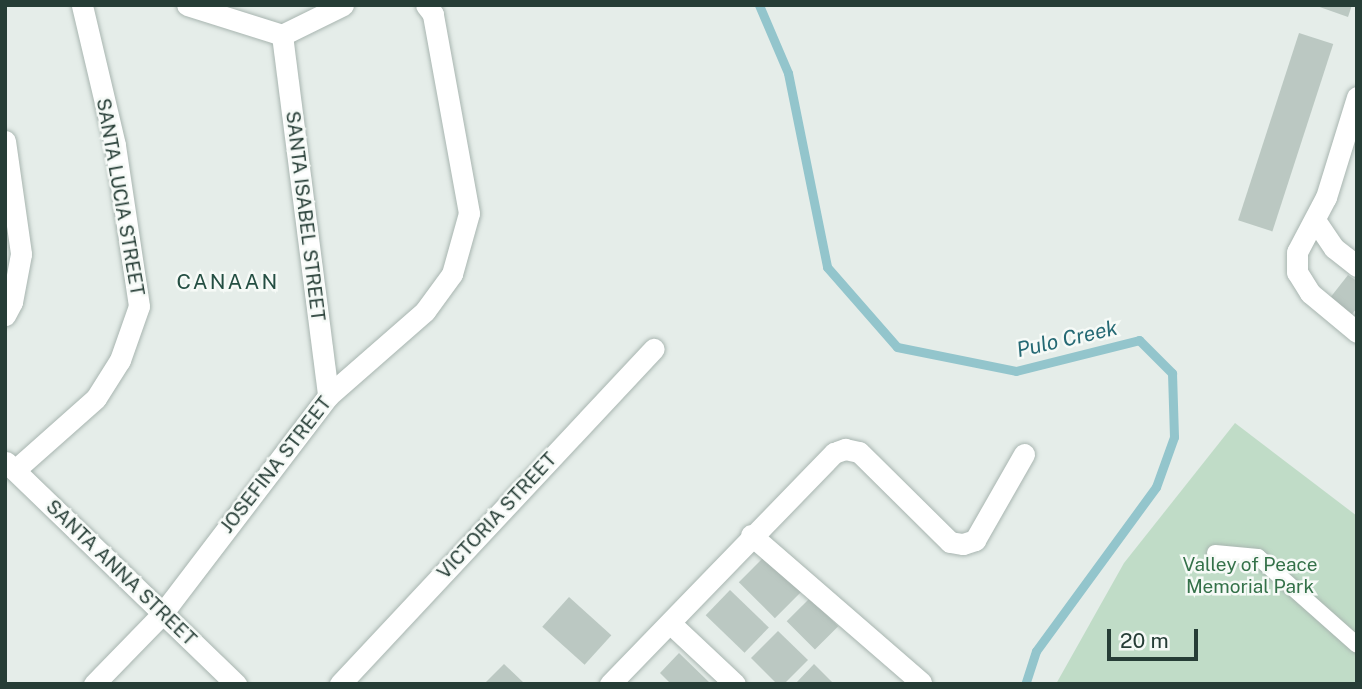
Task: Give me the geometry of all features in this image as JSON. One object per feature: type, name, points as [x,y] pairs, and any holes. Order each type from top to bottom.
[{"type":"street","name":"SANTA LUCIA STREET","points":[[10,466],[96,398],[120,360],[139,306],[115,145],[82,5]]},
{"type":"street","points":[[187,5],[282,35],[343,5]]},
{"type":"street","name":"JOSEFINA STREET","points":[[94,684],[163,614],[328,396],[425,310],[452,274],[469,213],[433,15],[426,5]]},
{"type":"street","name":"SANTA ISABEL STREET","points":[[282,35],[328,396]]},
{"type":"street","points":[[1357,97],[1315,220],[1297,252],[1297,272],[1310,293],[1357,332]]},
{"type":"street","points":[[5,141],[21,254],[12,302],[5,315]]},
{"type":"street","points":[[1315,220],[1334,248],[1357,266]]},
{"type":"street","name":"VICTORIA STREET","points":[[340,684],[654,349]]},
{"type":"street","points":[[610,684],[751,535],[834,453],[845,449],[859,452],[950,542],[963,544],[975,540],[1024,454]]},
{"type":"street","name":"SANTA ANNA STREET","points":[[10,466],[236,684]]},
{"type":"street","points":[[751,535],[922,682]]},
{"type":"street","points":[[670,623],[735,684]]},
{"type":"lane","points":[[1215,553],[1258,557],[1357,645]]},
{"type":"green space","name":"Valley of Peace Memorial Park","points":[[1235,423],[1357,516],[1357,684],[1056,684],[1124,563]]},
{"type":"building","points":[[1314,5],[1352,5],[1348,17]]},
{"type":"building","points":[[1299,33],[1333,44],[1272,231],[1238,220]]},
{"type":"building","points":[[1348,275],[1357,281],[1357,308],[1348,319],[1326,303]]},
{"type":"building","points":[[765,556],[801,592],[775,618],[739,582]]},
{"type":"building","points":[[730,590],[769,628],[745,653],[706,615]]},
{"type":"building","points":[[569,597],[611,635],[585,665],[542,627]]},
{"type":"building","points":[[810,598],[838,626],[815,650],[787,621]]},
{"type":"building","points":[[778,631],[808,660],[784,684],[777,684],[751,658]]},
{"type":"building","points":[[679,653],[709,682],[707,684],[671,684],[660,673]]},
{"type":"building","points":[[504,664],[525,684],[484,684]]},
{"type":"building","points":[[814,664],[834,684],[795,684]]},
{"type":"waterway","name":"Pulo Creek","points":[[759,5],[788,73],[827,267],[897,347],[1016,371],[1139,340],[1172,373],[1174,437],[1156,487],[1036,651],[1025,684]]},
{"type":"district","name":"CANAAN","points":[[228,282]]}]
